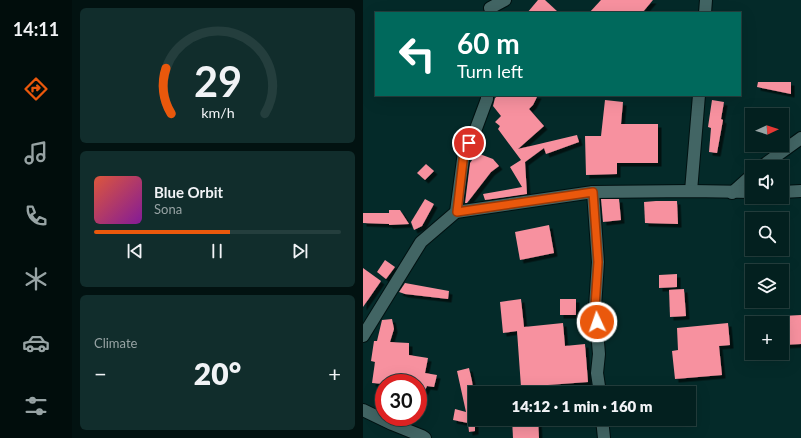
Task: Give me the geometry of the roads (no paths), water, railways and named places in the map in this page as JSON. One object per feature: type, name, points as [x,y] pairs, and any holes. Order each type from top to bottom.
[{"type":"street","points":[[490,7],[505,0]]},
{"type":"street","points":[[705,12],[706,0]]},
{"type":"street","points":[[457,212],[464,152],[474,134],[487,96]]},
{"type":"street","points":[[691,191],[699,96]]},
{"type":"street","points":[[771,160],[801,138]]},
{"type":"street","points":[[732,192],[745,181]]},
{"type":"street","points":[[789,192],[801,191]]},
{"type":"street","points":[[593,192],[598,262],[595,307],[599,354],[597,373],[599,386]]},
{"type":"street","points":[[363,336],[421,242],[457,212],[593,192],[745,192]]},
{"type":"street","points":[[363,410],[391,424],[425,438]]},
{"type":"street","points":[[602,426],[603,438]]}]
